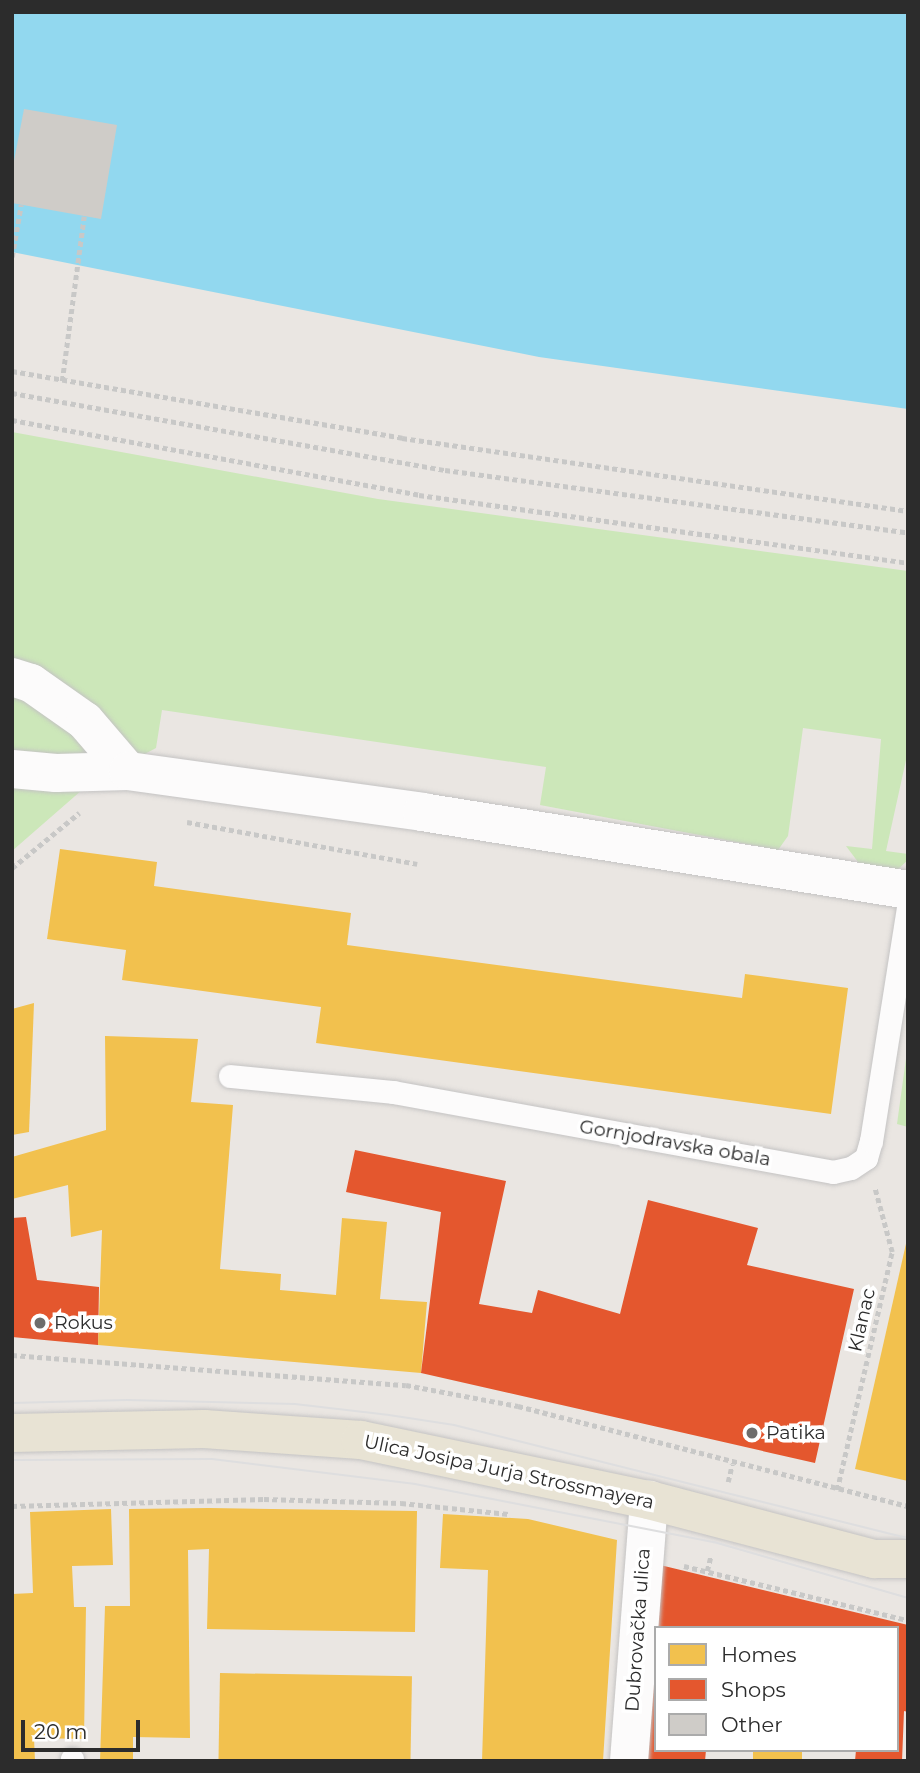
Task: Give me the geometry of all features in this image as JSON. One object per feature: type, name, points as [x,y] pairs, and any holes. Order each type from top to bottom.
[{"type":"main road","name":"Ulica Josipa Jurja Strossmayera","points":[[12,1433],[292,1433],[430,1451],[649,1500],[891,1559],[908,1581]]},
{"type":"street","points":[[12,677],[31,683],[85,721],[128,771]]},
{"type":"street","points":[[12,769],[56,773],[128,771],[422,812],[908,890]]},
{"type":"street","name":"Dubrovačka ulica","points":[[629,1761],[649,1500]]},
{"type":"lane","points":[[866,1158],[908,908]]},
{"type":"lane","name":"Gornjodravska obala","points":[[230,1076],[393,1092],[833,1172],[866,1158]]},
{"type":"path","points":[[12,257],[21,205]]},
{"type":"path","points":[[62,381],[84,216]]},
{"type":"path","points":[[12,371],[416,440],[908,511]]},
{"type":"path","points":[[12,393],[445,470],[908,533]]},
{"type":"path","points":[[12,420],[419,495],[908,563]]},
{"type":"path","points":[[12,868],[73,817],[89,809]]},
{"type":"path","points":[[176,820],[417,864]]},
{"type":"path","name":"Klanac","points":[[837,1490],[892,1252],[866,1158]]},
{"type":"path","points":[[12,1355],[406,1385],[518,1406],[837,1490],[908,1506]]},
{"type":"path","points":[[12,1506],[264,1499],[401,1503],[520,1515]]},
{"type":"path","points":[[643,1557],[908,1620]]},
{"type":"green space","points":[[12,432],[378,499],[908,571],[908,751],[886,851],[908,854],[908,860],[897,870],[875,872],[858,862],[846,846],[872,849],[881,739],[803,728],[788,836],[778,850],[540,805],[546,767],[162,710],[156,748],[90,783],[12,851]]},
{"type":"green space","points":[[908,1044],[908,1127],[897,1124]]},
{"type":"water","points":[[12,12],[908,12],[908,409],[539,357],[12,252]]},
{"type":"building: Homes","points":[[60,849],[157,862],[154,886],[351,913],[347,945],[742,998],[745,974],[848,988],[831,1114],[316,1043],[321,1007],[122,980],[126,950],[47,939]]},
{"type":"building: Homes","points":[[34,1003],[29,1132],[12,1135],[12,1009]]},
{"type":"building: Homes","points":[[105,1036],[198,1039],[191,1102],[233,1105],[220,1269],[281,1274],[280,1290],[336,1295],[342,1218],[387,1222],[380,1299],[427,1302],[421,1373],[98,1345],[102,1230],[71,1237],[68,1185],[12,1199],[12,1157],[106,1130]]},
{"type":"building: Homes","points":[[908,1235],[908,1481],[855,1469]]},
{"type":"building: Homes","points":[[111,1509],[113,1565],[72,1566],[74,1607],[86,1607],[84,1739],[34,1738],[35,1761],[12,1761],[12,1594],[33,1593],[30,1512]]},
{"type":"building: Homes","points":[[129,1509],[417,1511],[415,1632],[207,1629],[209,1549],[188,1550],[190,1738],[133,1737],[133,1761],[100,1761],[105,1606],[130,1606]]},
{"type":"building: Homes","points":[[443,1514],[528,1519],[617,1540],[603,1761],[482,1761],[488,1570],[440,1568]]},
{"type":"building: Homes","points":[[220,1673],[412,1676],[410,1761],[218,1761]]},
{"type":"building: Homes","points":[[753,1752],[802,1752],[802,1761],[753,1761]]},
{"type":"building: Shops","points":[[355,1150],[506,1181],[479,1304],[532,1313],[538,1290],[620,1314],[648,1200],[758,1228],[747,1265],[854,1289],[815,1463],[421,1373],[441,1212],[346,1192]]},
{"type":"building: Shops","points":[[26,1217],[37,1280],[99,1287],[98,1345],[12,1337],[12,1218]]},
{"type":"building: Shops","points":[[656,1564],[908,1625],[908,1712],[904,1711],[902,1761],[855,1761],[856,1752],[899,1752],[899,1626],[654,1626],[654,1752],[706,1752],[705,1761],[643,1761]]},
{"type":"building: Other","points":[[24,109],[117,125],[101,219],[12,203],[12,171]]},
{"type":"tram line","points":[[12,1403],[127,1400],[295,1404],[389,1415],[454,1425],[908,1538]]},
{"type":"tram line","points":[[12,1460],[212,1459],[415,1484],[714,1542],[908,1598]]},
{"type":"place","name":"Rokus","points":[[40,1323]]},
{"type":"place","name":"Patika","points":[[752,1433]]}]
